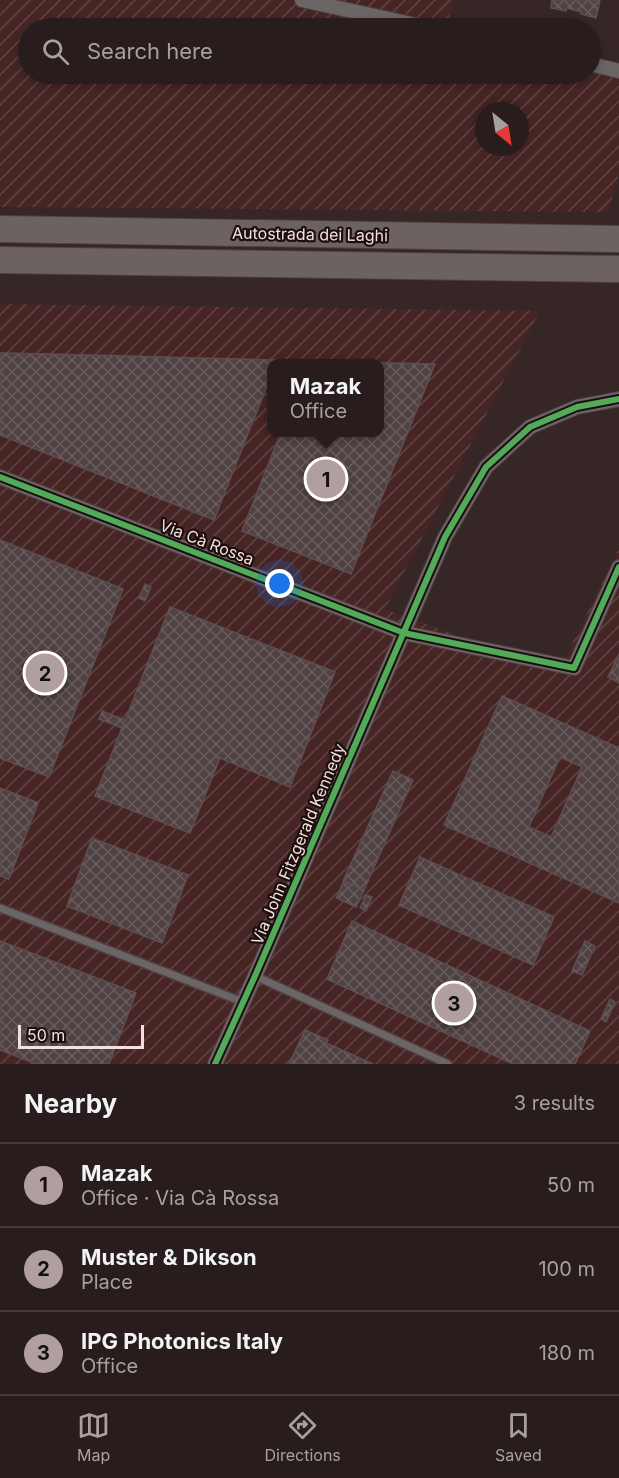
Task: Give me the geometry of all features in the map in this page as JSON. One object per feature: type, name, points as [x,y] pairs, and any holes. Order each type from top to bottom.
[{"type":"highway","name":"Autostrada dei Laghi","points":[[0,229],[619,239]]},
{"type":"highway","name":"Autostrada dei Laghi","points":[[0,260],[619,269]]},
{"type":"street","points":[[302,0],[384,18]]},
{"type":"street","points":[[601,66],[619,71]]},
{"type":"street","name":"Via John Fitzgerald Kennedy","points":[[215,1064],[445,537],[486,467],[530,427],[577,407],[619,399]]},
{"type":"street","name":"Via Cà Rossa","points":[[0,477],[404,633]]},
{"type":"street","points":[[404,633],[574,668],[619,567]]},
{"type":"lane","points":[[0,908],[243,1002]]},
{"type":"lane","points":[[255,976],[448,1064]]},
{"type":"shaded area","points":[[0,0],[455,0],[449,18],[18,18],[18,84],[601,84],[601,70],[619,74],[619,174],[608,212],[0,207]]},
{"type":"shaded area","points":[[0,304],[540,311],[385,609],[558,672],[619,549],[619,1064],[0,1064]]},
{"type":"building","points":[[552,0],[600,0],[596,18],[567,8],[566,11],[551,8]]},
{"type":"building","points":[[0,353],[267,360],[267,386],[214,520],[0,435]]},
{"type":"building","points":[[384,363],[435,364],[351,574],[242,531],[279,437],[384,437]]},
{"type":"building","points":[[0,540],[123,589],[49,777],[0,758]]},
{"type":"building","points":[[145,584],[151,587],[145,601],[139,598]]},
{"type":"building","points":[[170,607],[335,672],[290,787],[220,758],[190,833],[95,796]]},
{"type":"building","points":[[619,654],[619,683],[608,677]]},
{"type":"building","points":[[502,696],[619,748],[619,903],[444,825]],"holes":[[[560,757],[582,767],[551,837],[529,827]]]},
{"type":"building","points":[[102,711],[125,720],[122,728],[99,719]]},
{"type":"building","points":[[393,771],[413,780],[364,890],[343,881]]},
{"type":"building","points":[[0,788],[38,803],[9,879],[0,876]]},
{"type":"building","points":[[92,838],[188,875],[162,943],[67,906]]},
{"type":"building","points":[[420,857],[554,917],[533,965],[399,905]]},
{"type":"building","points":[[344,881],[364,890],[356,907],[336,898]]},
{"type":"building","points":[[366,895],[372,897],[366,911],[360,908]]},
{"type":"building","points":[[352,921],[590,1031],[575,1064],[513,1064],[327,979]]},
{"type":"building","points":[[0,941],[136,993],[109,1064],[36,1064],[0,1050]]},
{"type":"building","points":[[585,941],[595,946],[582,975],[572,971]]},
{"type":"building","points":[[610,999],[615,1002],[606,1022],[601,1019]]},
{"type":"building","points":[[305,1030],[328,1040],[317,1064],[289,1064]]},
{"type":"building","points":[[326,1043],[373,1064],[317,1064]]},
{"type":"cycle path","points":[[215,1064],[445,537],[486,467],[530,427],[577,407],[619,399]]},
{"type":"cycle path","points":[[0,477],[404,633],[574,668],[619,567]]},
{"type":"place","name":"Mazak","points":[[326,479]]},
{"type":"place","name":"Muster & Dikson","points":[[45,673]]},
{"type":"place","name":"IPG Photonics Italy","points":[[454,1003]]}]
